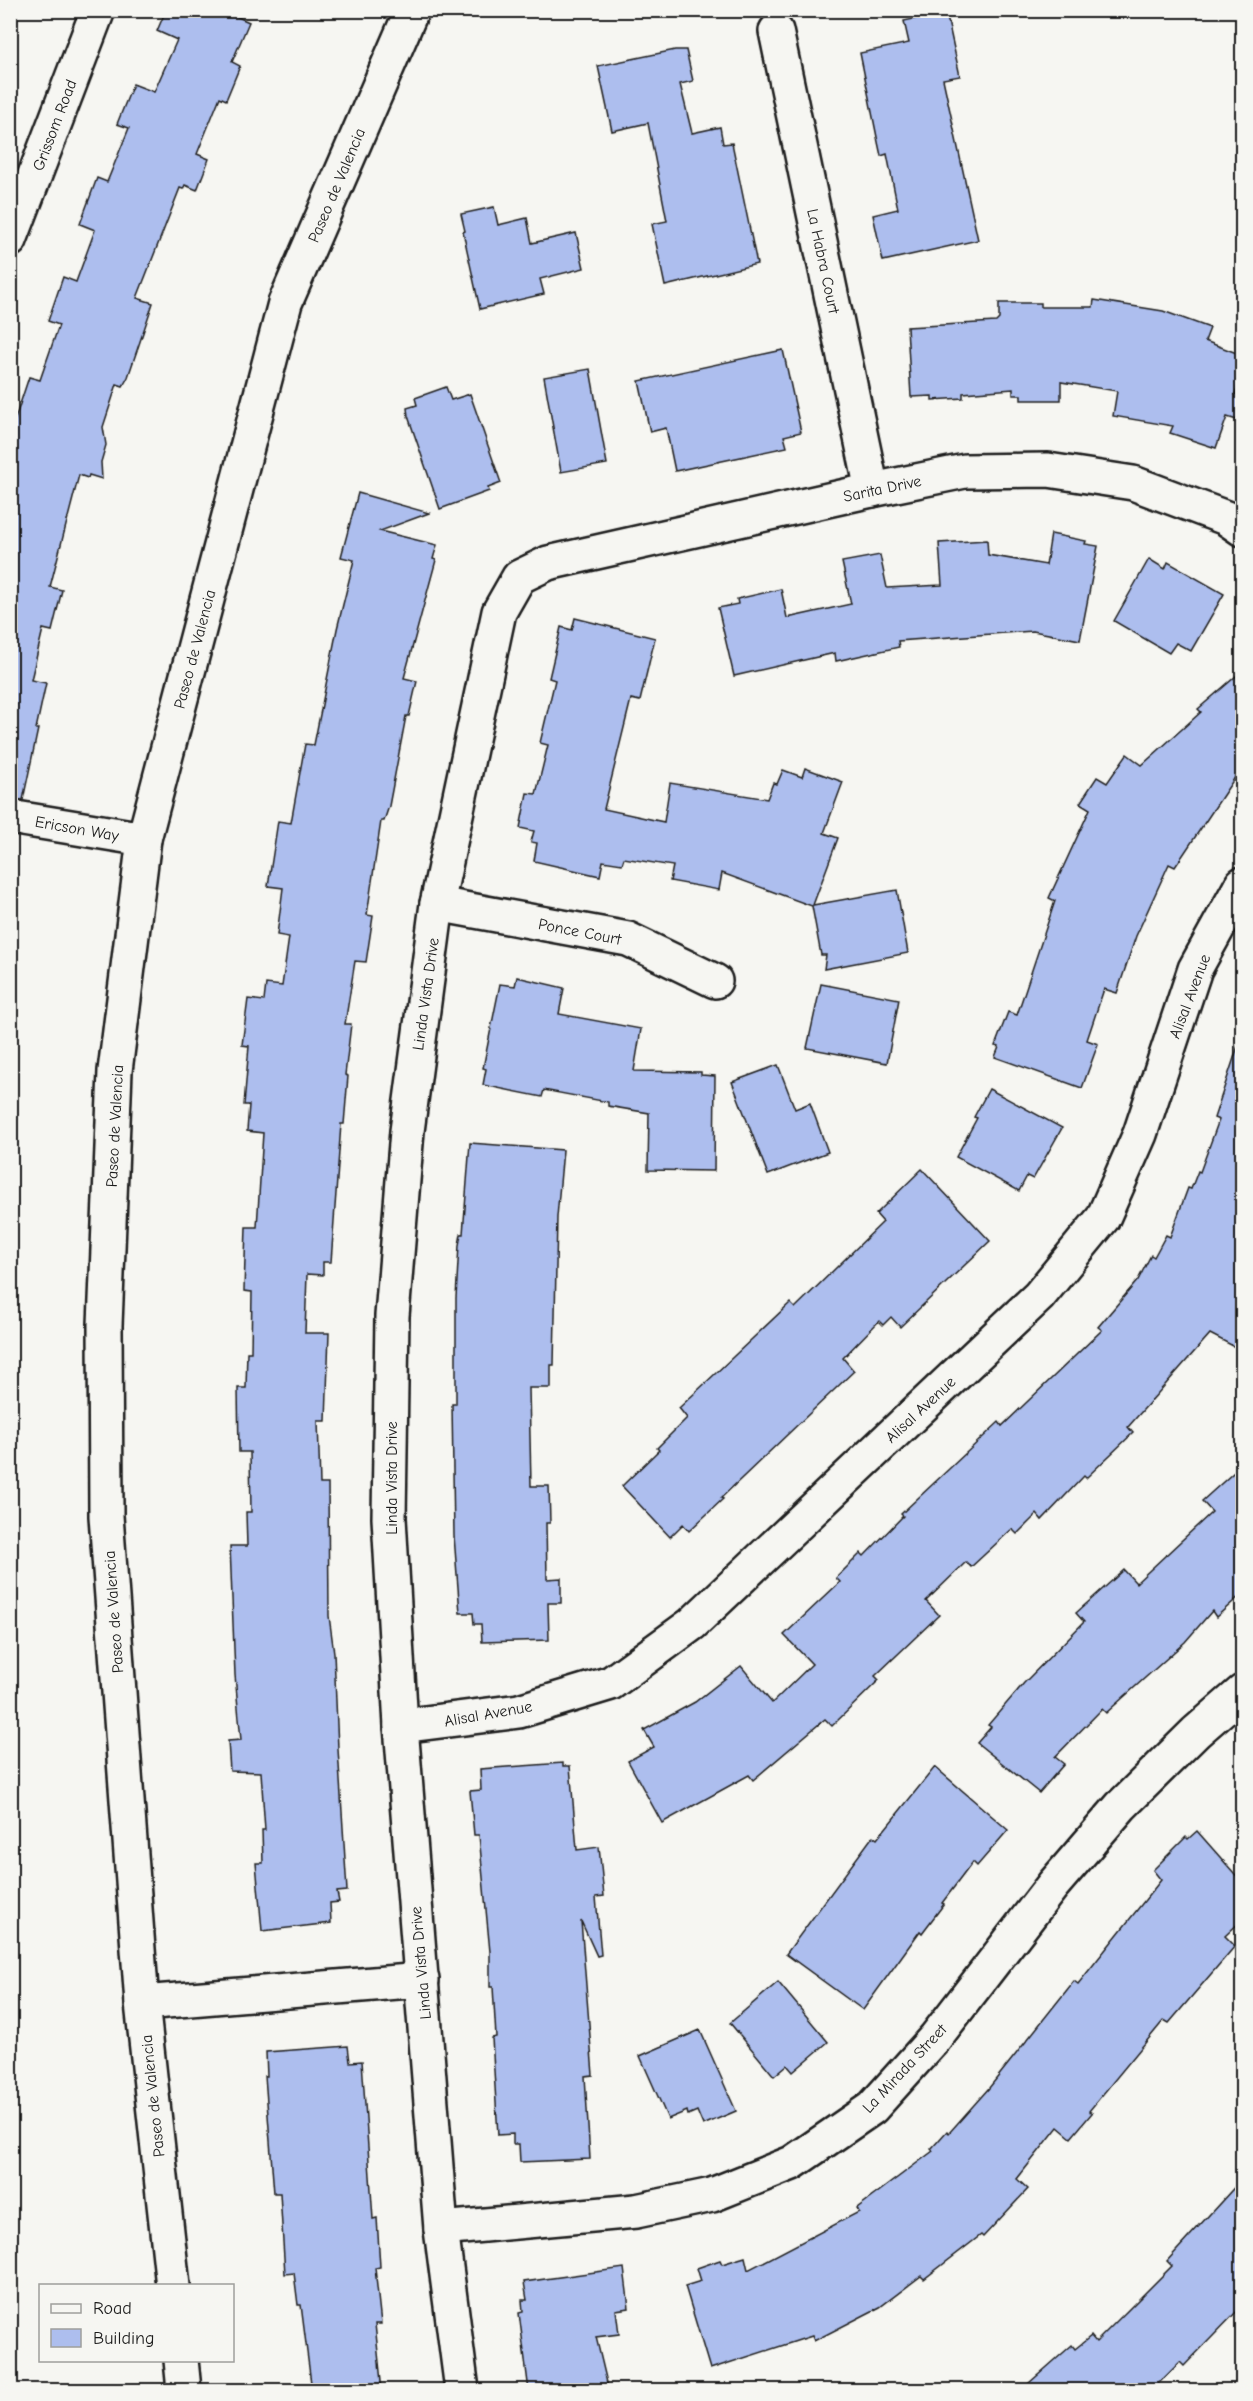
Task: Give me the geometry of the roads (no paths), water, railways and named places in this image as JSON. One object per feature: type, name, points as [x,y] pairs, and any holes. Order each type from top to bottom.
[{"type":"street","name":"Grissom Road","points":[[10,240],[99,10]]},
{"type":"street","name":"Paseo de Valencia","points":[[172,2284],[142,2003],[106,1516],[105,1325],[115,1071],[144,839],[285,303],[412,10]]},
{"type":"street","name":"La Habra Court","points":[[776,32],[872,490]]},
{"type":"street","name":"Sarita Drive","points":[[519,577],[548,563],[965,471],[1048,470],[1133,483],[1226,518],[1242,529]]},
{"type":"street","name":"Linda Vista Drive","points":[[462,2391],[441,2229],[401,1726],[389,1518],[392,1316],[407,1131],[437,904],[499,612],[519,577]]},
{"type":"street","name":"Ericson Way","points":[[10,816],[144,839]]},
{"type":"street","name":"Alisal Avenue","points":[[401,1726],[519,1711],[611,1683],[692,1624],[1039,1296],[1103,1218],[1140,1134],[1196,969],[1242,884]]},
{"type":"street","name":"Ponce Court","points":[[437,904],[628,939],[715,981]]},
{"type":"street","name":"La Mirada Street","points":[[441,2229],[636,2211],[712,2195],[792,2163],[872,2108],[935,2038],[1053,1885],[1121,1806],[1196,1732],[1242,1692]]},
{"type":"street","points":[[142,2003],[422,1980]]},
{"type":"street","points":[[181,2362],[184,2391]]}]
